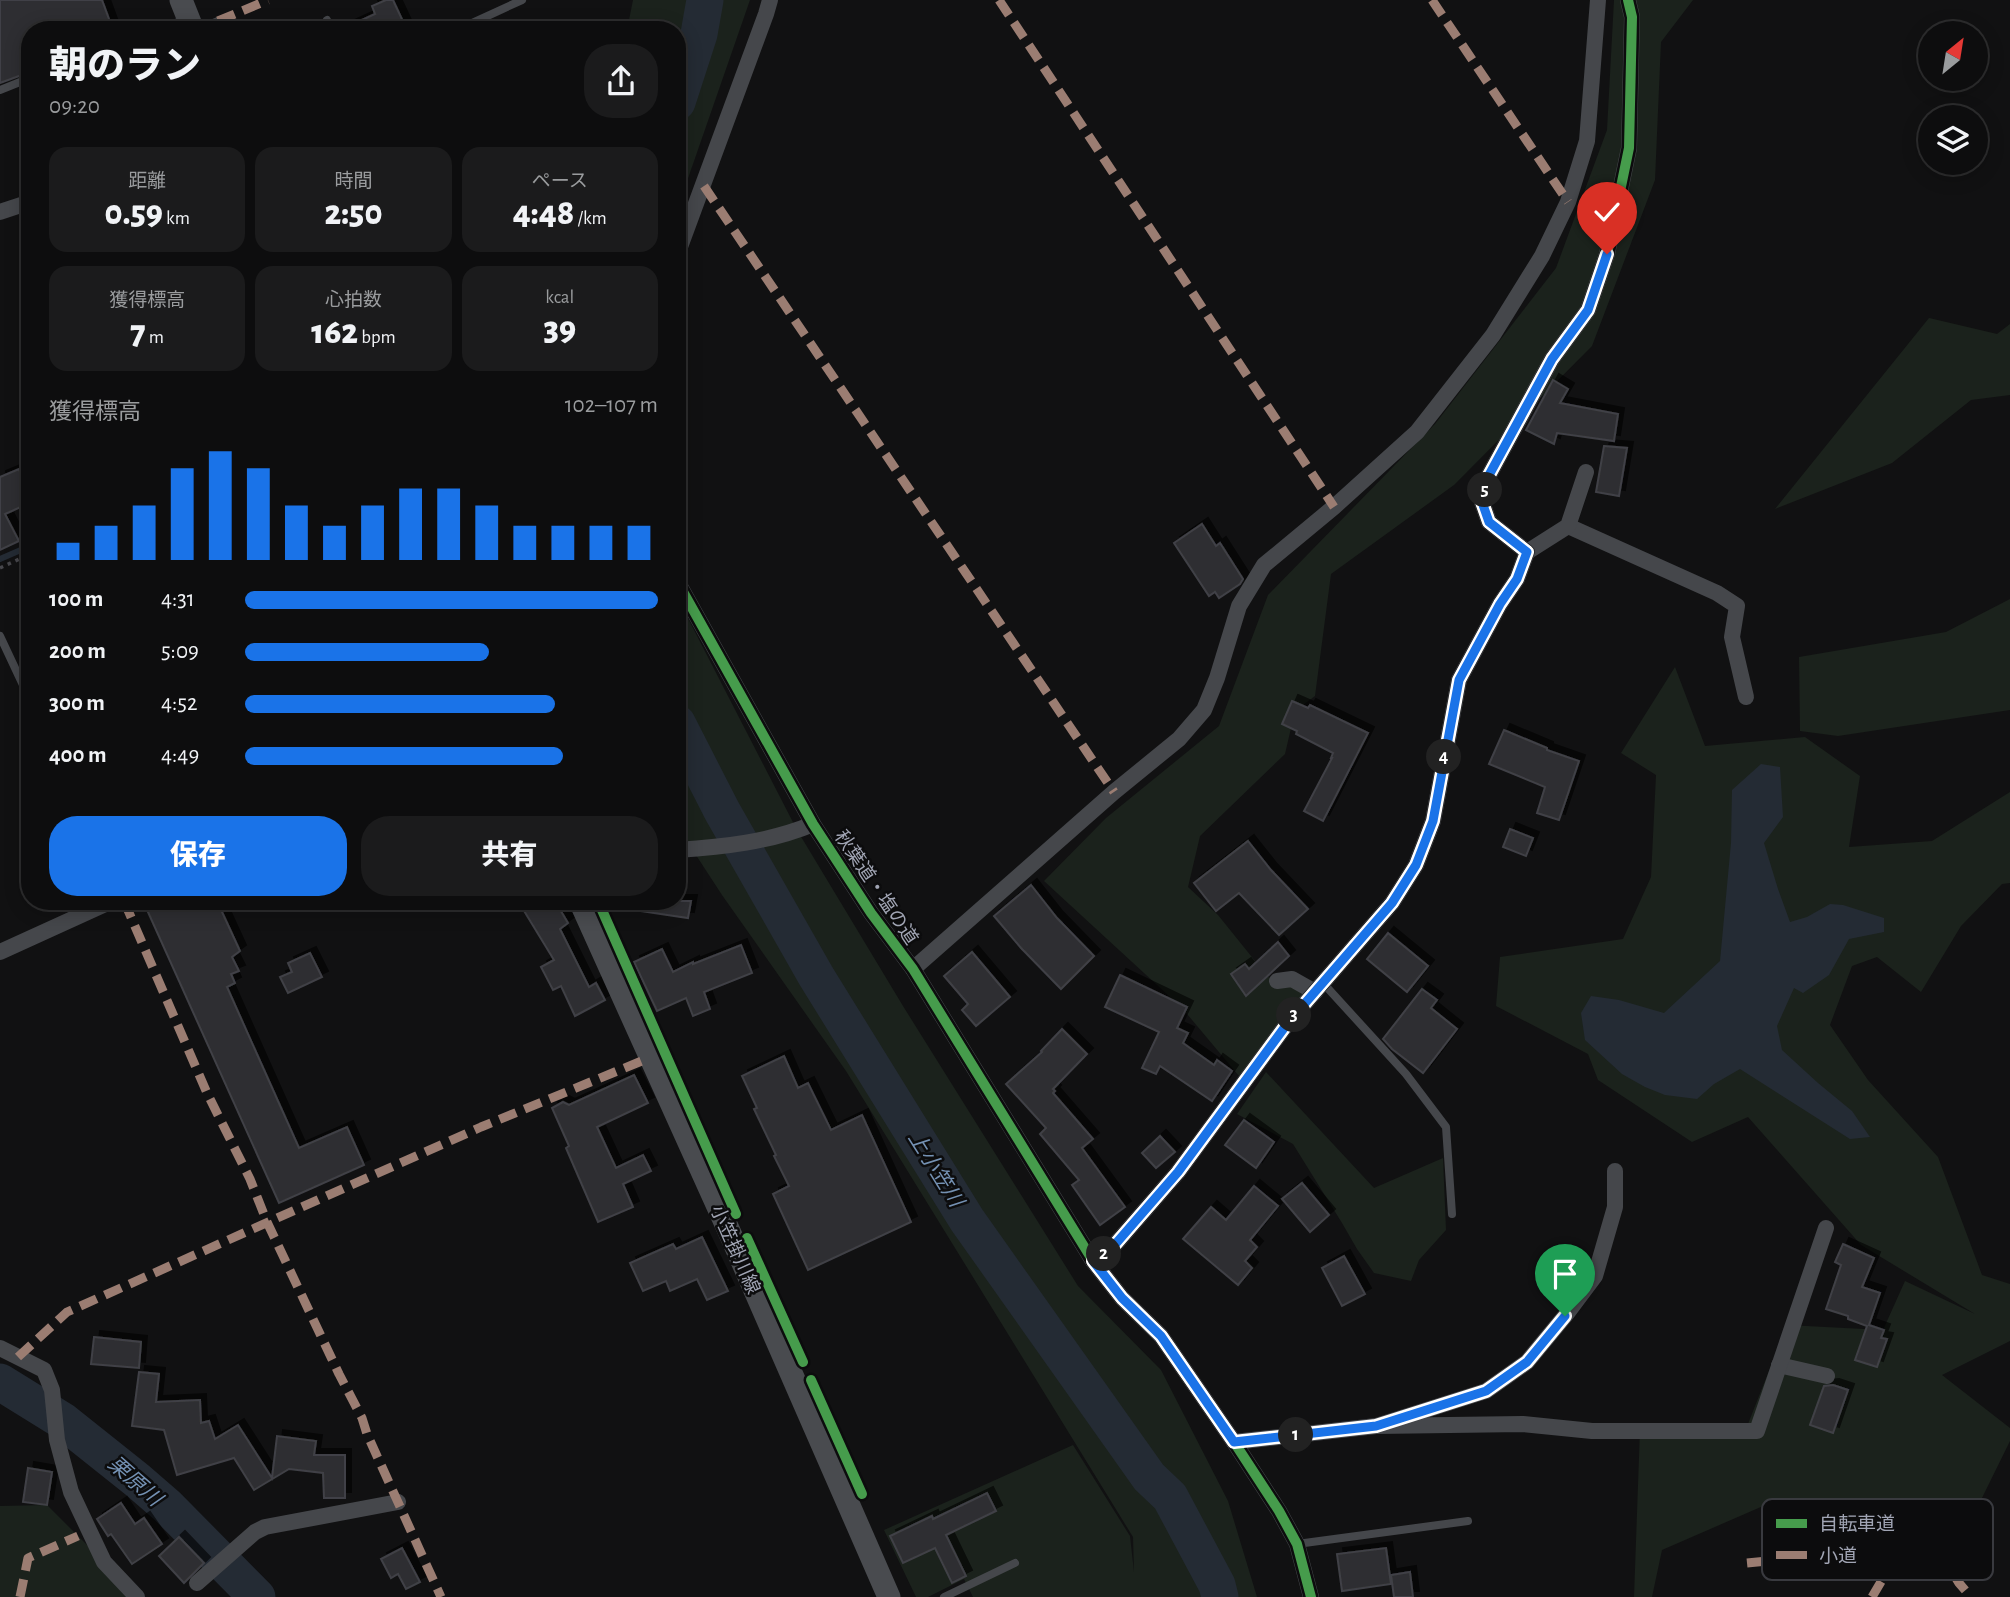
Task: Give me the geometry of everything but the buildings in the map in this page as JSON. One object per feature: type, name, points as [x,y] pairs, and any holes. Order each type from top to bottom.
[{"type":"main road","name":"小笠掛川線","points":[[584,910],[890,1597]]},
{"type":"street","points":[[686,231],[753,51],[769,0]]},
{"type":"street","points":[[913,969],[1104,800],[1179,739],[1204,710],[1217,678],[1239,606],[1264,565],[1334,507],[1417,432],[1493,335],[1542,256],[1572,190],[1587,141],[1598,0]]},
{"type":"street","points":[[1527,552],[1489,522],[1482,502],[1488,477],[1552,359],[1588,310],[1607,254],[1629,148],[1632,16],[1628,0]]},
{"type":"street","points":[[0,212],[21,205]]},
{"type":"street","points":[[1093,1261],[1112,1248],[1178,1172],[1287,1024],[1392,903],[1416,865],[1433,821],[1459,680],[1500,604],[1517,579],[1527,552],[1567,526],[1587,472]]},
{"type":"street","points":[[1567,526],[1717,593],[1737,606],[1732,637],[1746,697]]},
{"type":"street","points":[[686,597],[813,824]]},
{"type":"street","name":"秋葉道・塩の道","points":[[686,849],[716,847],[788,834],[813,824],[871,914],[913,969],[1093,1261],[1122,1298],[1161,1336],[1279,1511],[1297,1544],[1311,1597]]},
{"type":"street","points":[[0,952],[92,910]]},
{"type":"street","points":[[1277,981],[1292,979],[1319,988]]},
{"type":"street","points":[[1376,1426],[1486,1391],[1527,1362],[1595,1276],[1615,1207],[1615,1171]]},
{"type":"street","points":[[1234,1442],[1376,1426],[1523,1424],[1592,1431],[1757,1431],[1826,1228]]},
{"type":"street","points":[[0,1348],[44,1370],[52,1390],[57,1440],[71,1492],[104,1562],[137,1597]]},
{"type":"street","points":[[1780,1365],[1827,1376]]},
{"type":"street","points":[[197,1583],[254,1532],[265,1527],[398,1502]]},
{"type":"lane","points":[[476,21],[522,0]]},
{"type":"lane","points":[[190,19],[218,21]]},
{"type":"lane","points":[[0,90],[21,82]]},
{"type":"lane","points":[[0,636],[21,681]]},
{"type":"lane","points":[[1319,988],[1406,1074],[1446,1128],[1452,1214]]},
{"type":"lane","points":[[1297,1544],[1468,1521]]},
{"type":"lane","points":[[944,1597],[1015,1563]]},
{"type":"path","points":[[0,568],[21,558]]},
{"type":"shaded area","points":[[633,0],[750,0],[686,184],[686,21],[629,21]]},
{"type":"shaded area","points":[[1614,0],[1693,0],[1661,42],[1655,180],[1592,346],[1454,485],[1331,574],[1315,696],[1295,711],[1285,754],[1200,836],[1188,887],[1218,915],[1268,977],[1314,986],[1239,1076],[1182,1008],[1044,881],[1106,818],[1219,726],[1268,595],[1435,424],[1556,268],[1607,130]]},
{"type":"shaded area","points":[[1929,318],[1997,334],[2010,324],[2010,395],[1971,400],[1892,463],[1775,509]]},
{"type":"shaded area","points":[[2010,599],[2010,710],[1838,736],[1800,731],[1799,657],[1946,632]]},
{"type":"shaded area","points":[[686,614],[797,830],[1078,1286],[1161,1370],[1228,1501],[1257,1597],[973,1597],[964,1579],[928,1597],[916,1597],[884,1530],[1073,1445],[1130,1536],[1134,1572],[1133,1537],[846,1071],[686,840]]},
{"type":"shaded area","points":[[1675,667],[1705,746],[1805,737],[1860,776],[1849,847],[1932,841],[2010,792],[2010,883],[2002,884],[1961,926],[1921,992],[1877,957],[1852,966],[1830,1025],[1868,1080],[1938,1157],[1982,1275],[2010,1284],[2010,1341],[1942,1375],[2010,1428],[2010,1441],[1981,1499],[1762,1499],[1762,1506],[1662,1550],[1652,1597],[1634,1597],[1640,1429],[1748,1424],[1787,1325],[1883,1330],[1905,1281],[1975,1314],[1861,1245],[1748,1117],[1692,1142],[1598,1080],[1588,1054],[1496,1006],[1500,957],[1623,939],[1651,877],[1656,775],[1621,753]]},
{"type":"shaded area","points":[[1761,764],[1780,767],[1783,817],[1764,843],[1790,922],[1807,917],[1830,904],[1843,905],[1884,918],[1884,932],[1849,939],[1829,975],[1803,993],[1794,988],[1777,1026],[1782,1050],[1852,1111],[1870,1137],[1850,1139],[1740,1069],[1714,1084],[1697,1099],[1665,1095],[1622,1074],[1585,1040],[1581,1013],[1591,996],[1619,1000],[1664,1013],[1720,961],[1731,843],[1732,790]]},
{"type":"shaded area","points":[[1266,1072],[1374,1188],[1443,1158],[1446,1230],[1419,1260],[1411,1281],[1374,1273],[1293,1144],[1237,1114]]},
{"type":"shaded area","points":[[47,1505],[139,1597],[0,1597],[0,1506]]},
{"type":"waterway","name":"上小笠川","points":[[686,74],[699,34],[705,0]]},
{"type":"waterway","points":[[0,559],[21,550]]},
{"type":"waterway","name":"上小笠川","points":[[686,741],[722,811],[816,976],[967,1220],[1149,1477],[1170,1497],[1217,1585],[1220,1597]]},
{"type":"waterway","name":"栗原川","points":[[0,1382],[63,1421],[137,1480],[167,1506],[257,1597]]},
{"type":"marked path","points":[[218,21],[268,0]]},
{"type":"marked path","points":[[999,0],[1334,507]]},
{"type":"marked path","points":[[1432,0],[1568,202]]},
{"type":"marked path","points":[[704,186],[1114,792]]},
{"type":"marked path","points":[[128,910],[207,1093],[362,1418],[441,1597]]},
{"type":"marked path","points":[[18,1357],[67,1312],[481,1127],[649,1058]]},
{"type":"marked path","points":[[20,1597],[28,1558],[78,1536]]},
{"type":"marked path","points":[[1747,1563],[1762,1562]]},
{"type":"marked path","points":[[1872,1597],[1882,1580]]},
{"type":"marked path","points":[[1957,1580],[1971,1597]]},
{"type":"cycle path","points":[[1093,1261],[1112,1248],[1178,1172],[1287,1024],[1392,903],[1416,865],[1433,821],[1459,680],[1500,604],[1517,579],[1527,552],[1489,522],[1482,502],[1488,477],[1552,359],[1588,310],[1607,254],[1629,148],[1632,17],[1628,0]]},
{"type":"cycle path","points":[[686,597],[813,824],[871,913],[913,969],[1093,1261],[1122,1298],[1161,1336],[1279,1511],[1297,1544],[1311,1597]]},
{"type":"cycle path","points":[[602,910],[736,1214]]},
{"type":"cycle path","points":[[747,1238],[803,1362]]},
{"type":"cycle path","points":[[811,1380],[862,1494]]},
{"type":"route","points":[[1565,1316],[1527,1362],[1486,1391],[1376,1426],[1234,1442],[1161,1336],[1122,1298],[1093,1261],[1112,1248],[1178,1172],[1287,1024],[1392,903],[1416,865],[1433,821],[1459,680],[1500,604],[1517,579],[1527,552],[1489,522],[1482,502],[1488,477],[1552,359],[1588,310],[1607,254]]}]
